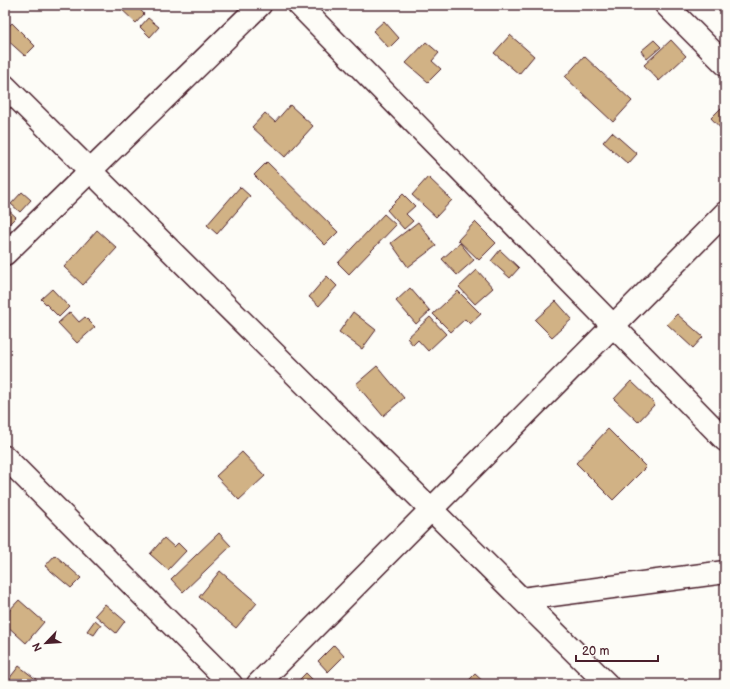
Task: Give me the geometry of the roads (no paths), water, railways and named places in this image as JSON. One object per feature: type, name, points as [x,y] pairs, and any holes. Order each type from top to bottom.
[{"type":"street","points":[[5,254],[260,5]]},
{"type":"street","points":[[299,5],[725,440]]},
{"type":"street","points":[[666,5],[725,64]]},
{"type":"street","points":[[5,86],[607,684]]},
{"type":"street","points":[[258,684],[725,213]]},
{"type":"street","points":[[5,457],[231,684]]},
{"type":"street","points":[[522,599],[725,572]]}]
